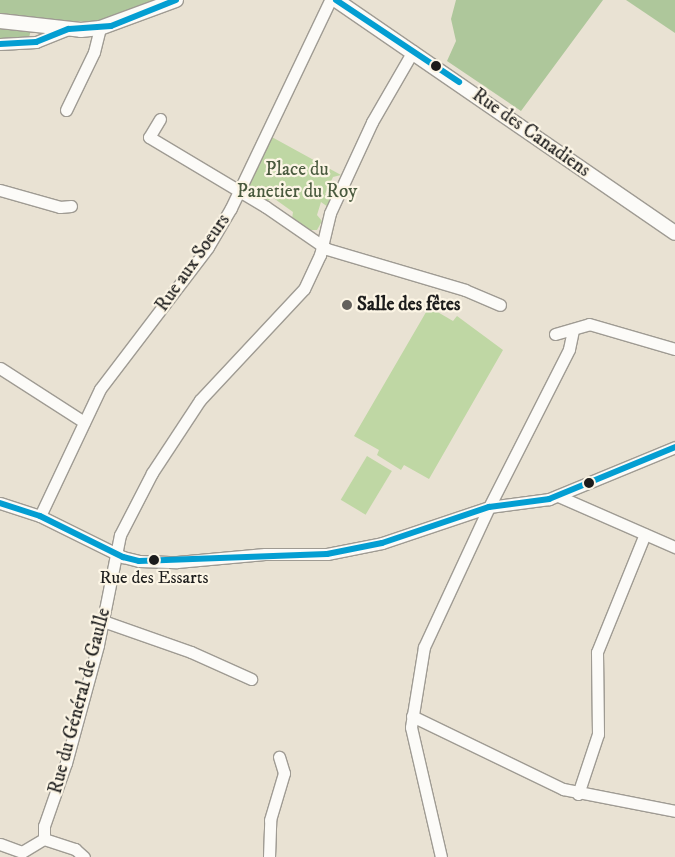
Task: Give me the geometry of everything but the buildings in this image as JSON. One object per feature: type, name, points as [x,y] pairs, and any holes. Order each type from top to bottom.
[{"type":"main road","points":[[0,22],[69,29],[100,28],[176,0]]},
{"type":"main road","name":"Rue des Canadiens","points":[[336,0],[351,5],[413,51],[675,234]]},
{"type":"street","name":"Rue aux Soeurs","points":[[40,516],[100,388],[208,247],[240,192],[330,0]]},
{"type":"street","points":[[66,110],[94,52],[100,28]]},
{"type":"street","points":[[0,44],[36,42],[69,29]]},
{"type":"street","name":"Rue du Général de Gaulle","points":[[44,839],[44,826],[66,762],[103,621],[118,554],[120,535],[152,473],[185,420],[200,400],[304,289],[322,246],[330,213],[372,122],[413,51]]},
{"type":"street","points":[[160,119],[149,137],[240,192],[322,246],[338,253],[465,290],[500,304]]},
{"type":"street","points":[[0,190],[60,207],[71,206]]},
{"type":"street","points":[[555,334],[589,324],[675,349]]},
{"type":"street","points":[[440,857],[419,770],[412,716],[424,647],[489,508],[569,349],[573,330]]},
{"type":"street","points":[[0,368],[84,422]]},
{"type":"street","points":[[0,503],[40,516],[118,554],[139,561],[162,562],[265,554],[327,554],[382,543],[489,508],[558,496],[675,447]]},
{"type":"street","points":[[558,496],[675,547]]},
{"type":"street","points":[[578,794],[598,734],[598,652],[645,534]]},
{"type":"street","points":[[103,621],[191,652],[251,679]]},
{"type":"street","points":[[412,716],[578,794],[675,811]]},
{"type":"street","points":[[269,857],[270,820],[284,773],[279,757]]},
{"type":"street","points":[[0,844],[17,852],[27,850],[44,839],[75,849],[84,857]]},
{"type":"green space","points":[[0,0],[155,0],[100,22],[33,20],[29,38],[0,39]]},
{"type":"green space","points":[[456,0],[603,0],[521,111],[447,61],[456,41],[451,19]]},
{"type":"green space","points":[[626,0],[675,0],[675,33]]},
{"type":"green space","name":"Place du Panetier du Roy","points":[[270,136],[341,175],[333,177],[325,194],[331,198],[328,207],[321,202],[317,215],[322,221],[317,230],[308,230],[292,219],[293,212],[272,197],[267,202],[245,190]]},
{"type":"green space","points":[[429,307],[453,321],[457,316],[503,350],[429,479],[404,465],[401,470],[377,455],[379,450],[354,436]]},
{"type":"green space","points":[[367,456],[392,471],[366,515],[341,500]]},
{"type":"transit line","points":[[69,29],[111,26],[176,0]]},
{"type":"transit line","points":[[336,0],[459,82]]},
{"type":"transit line","points":[[0,44],[36,42],[69,29]]},
{"type":"transit line","points":[[0,503],[40,516],[123,557],[139,561],[327,554],[382,543],[489,507],[549,499],[675,447]]},
{"type":"place","name":"Salle des fêtes","points":[[347,305]]},
{"type":"place","name":"Rue des Essarts","points":[[154,560]]}]
